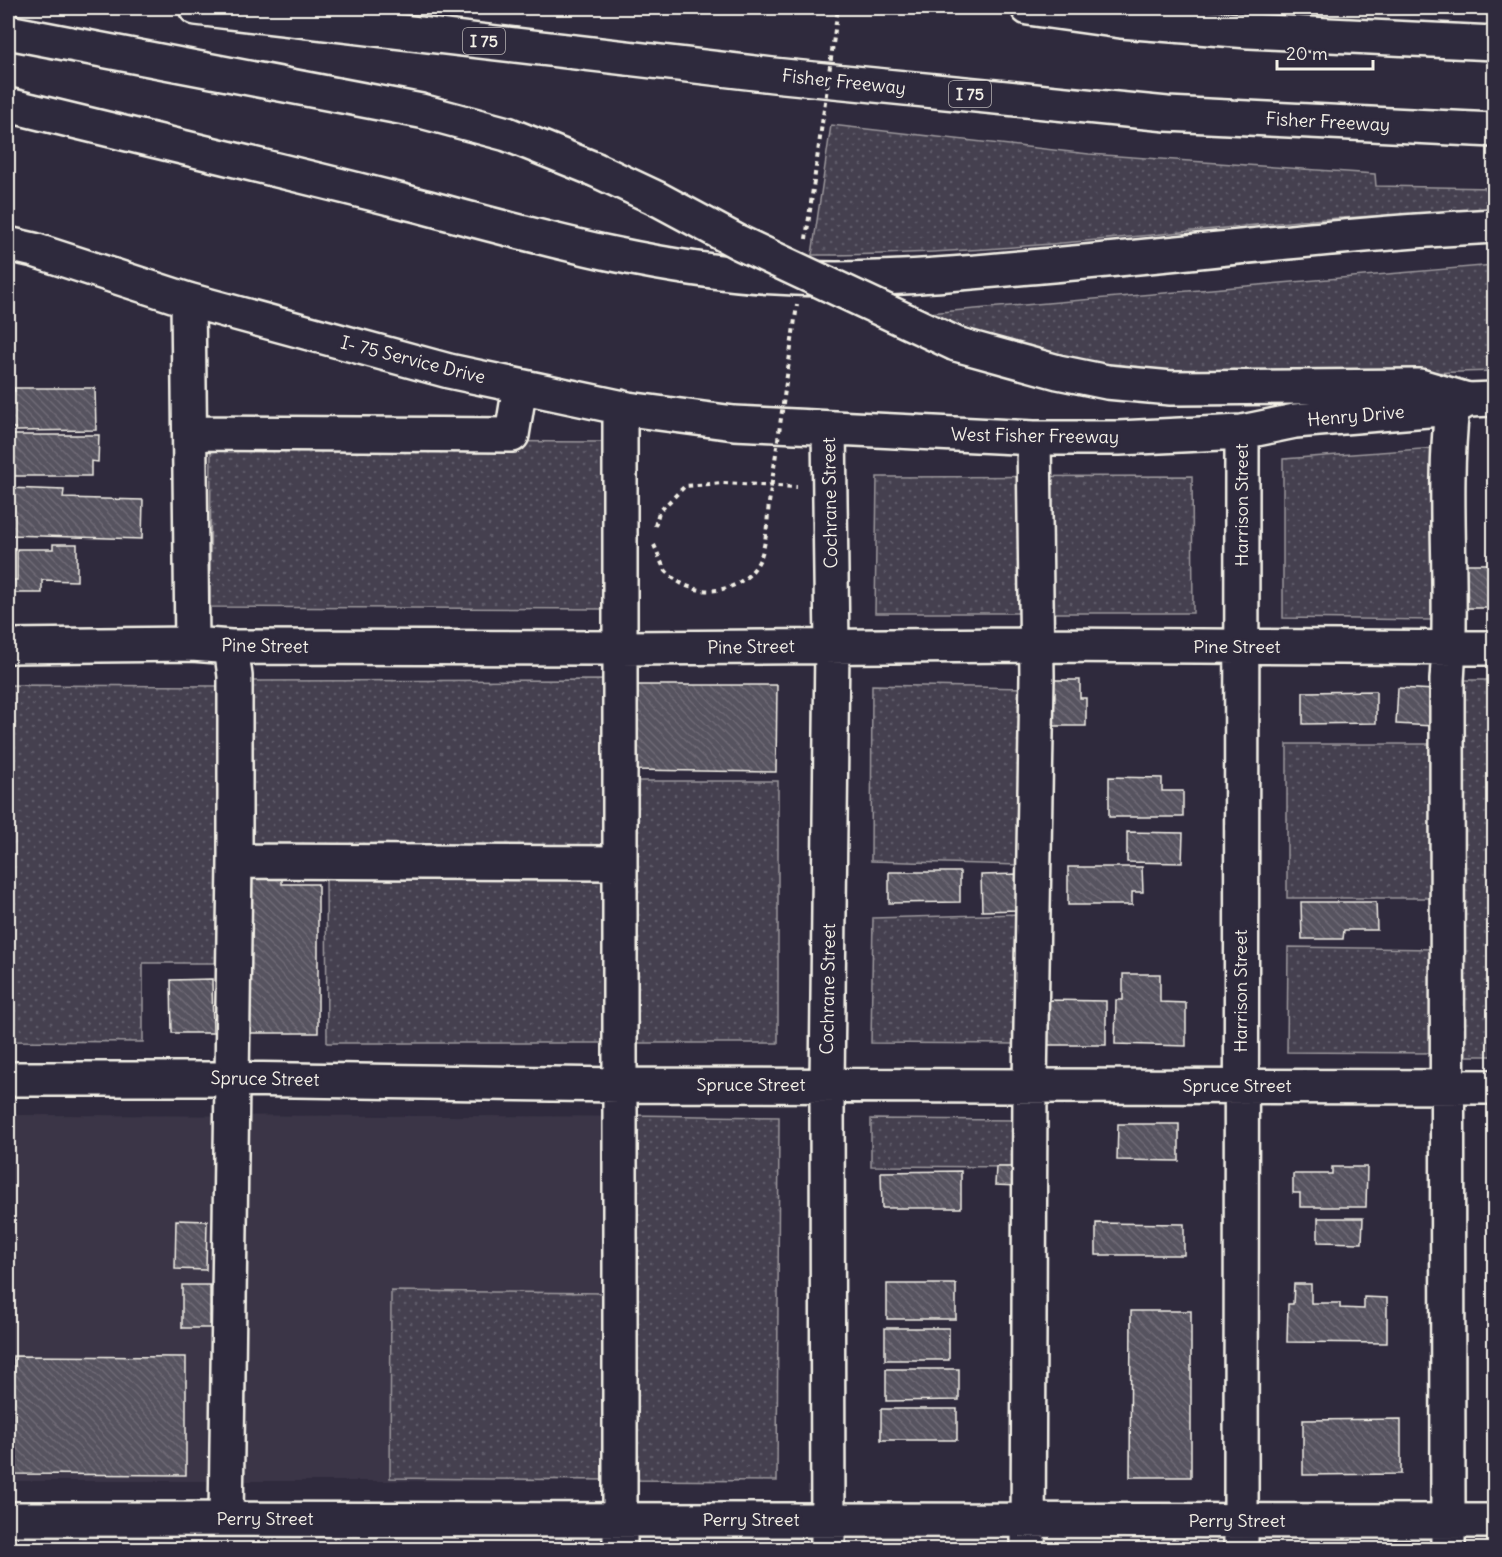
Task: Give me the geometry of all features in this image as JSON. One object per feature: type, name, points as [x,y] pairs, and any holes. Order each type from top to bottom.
[{"type":"main road","name":"Fisher Freeway","points":[[196,8],[773,75],[1156,113],[1494,130]]},
{"type":"main road","points":[[1028,8],[1156,24],[1494,43]]},
{"type":"main road","points":[[8,32],[422,111],[507,134],[594,169],[658,199],[738,242],[956,344],[1058,372],[1118,383],[1171,388],[1420,386],[1472,402],[1448,444],[1450,647],[1447,680],[1448,1535]]},
{"type":"main road","points":[[8,105],[347,187],[567,244],[688,269],[778,278],[865,278],[991,270],[1298,241],[1494,226]]},
{"type":"main road","name":"I- 75 Service Drive","points":[[8,244],[34,250],[188,300],[449,371],[620,407],[734,423],[829,428]]},
{"type":"main road","points":[[188,300],[192,644]]},
{"type":"main road","points":[[190,433],[512,435],[520,386]]},
{"type":"main road","name":"Henry Drive","points":[[1242,432],[1295,421],[1472,402]]},
{"type":"main road","points":[[620,407],[620,1535]]},
{"type":"main road","name":"West Fisher Freeway","points":[[829,428],[1034,438],[1119,438],[1242,432]]},
{"type":"main road","name":"Cochrane Street","points":[[827,1534],[827,1085],[832,646],[829,428]]},
{"type":"main road","name":"Harrison Street","points":[[1241,1535],[1242,432]]},
{"type":"main road","points":[[1028,1535],[1030,1085],[1036,645],[1034,438]]},
{"type":"main road","name":"Pine Street","points":[[8,646],[192,644],[231,647],[620,648],[1036,645],[1494,648]]},
{"type":"main road","points":[[226,1519],[235,861],[235,676],[231,647]]},
{"type":"main road","points":[[235,861],[620,863]]},
{"type":"main road","name":"Spruce Street","points":[[8,1079],[1494,1087]]},
{"type":"main road","name":"Perry Street","points":[[8,1519],[226,1519],[620,1535],[1448,1535],[1494,1521]]},
{"type":"path","name":"Cochrane Street","points":[[654,528],[659,512],[685,486],[723,483],[798,487]]},
{"type":"path","points":[[654,537],[654,545],[665,570],[679,583],[700,591],[720,591],[738,584],[751,573],[760,558],[765,541],[769,503]]},
{"type":"path","points":[[8,555],[17,555]]},
{"type":"shaded area","points":[[831,125],[1089,154],[1375,174],[1376,186],[1494,188],[1494,210],[1323,219],[995,248],[812,255]]},
{"type":"shaded area","points":[[1494,265],[1494,371],[1278,377],[1102,369],[1044,357],[917,314]]},
{"type":"shaded area","points":[[211,440],[607,442],[607,609],[210,607]]},
{"type":"shaded area","points":[[1435,448],[1432,620],[1283,618],[1283,459]]},
{"type":"shaded area","points":[[1192,476],[1193,613],[875,613],[877,477]]},
{"type":"shaded area","points":[[608,680],[609,846],[248,847],[248,681]]},
{"type":"shaded area","points":[[1457,680],[1494,680],[1494,1056],[1457,1056]]},
{"type":"shaded area","points":[[8,685],[217,686],[217,963],[143,963],[143,1042],[8,1041]]},
{"type":"shaded area","points":[[872,685],[1025,688],[1020,865],[871,861]]},
{"type":"shaded area","points":[[1287,744],[1435,744],[1435,898],[1287,898]]},
{"type":"shaded area","points":[[632,781],[778,781],[778,1043],[632,1043]]},
{"type":"shaded area","points":[[607,876],[608,1043],[327,1043],[326,877]]},
{"type":"shaded area","points":[[1020,914],[1017,1044],[871,1043],[873,918]]},
{"type":"shaded area","points":[[1288,947],[1436,949],[1436,1053],[1287,1052]]},
{"type":"shaded area","points":[[8,1115],[779,1117],[777,1481],[8,1481]]},
{"type":"shaded area","points":[[630,1115],[779,1117],[777,1481],[628,1480]]},
{"type":"shaded area","points":[[871,1119],[1020,1120],[1021,1167],[871,1166]]},
{"type":"shaded area","points":[[391,1291],[610,1293],[609,1480],[390,1478]]},
{"type":"building","points":[[14,388],[95,388],[96,430],[15,431],[15,428],[8,428],[8,391],[15,391]]},
{"type":"building","points":[[8,435],[99,435],[98,462],[91,461],[91,476],[8,476]]},
{"type":"building","points":[[8,488],[64,490],[63,498],[143,500],[142,539],[8,535]]},
{"type":"building","points":[[53,544],[77,544],[77,581],[42,580],[42,593],[13,593],[13,580],[17,580],[17,549],[53,549]]},
{"type":"building","points":[[1464,564],[1494,564],[1494,608],[1464,608]]},
{"type":"building","points":[[1051,680],[1080,680],[1080,698],[1086,698],[1086,726],[1049,726]]},
{"type":"building","points":[[631,685],[777,685],[776,772],[631,770]]},
{"type":"building","points":[[1398,688],[1435,690],[1433,726],[1396,724]]},
{"type":"building","points":[[1376,691],[1376,723],[1303,724],[1303,692]]},
{"type":"building","points":[[1109,777],[1162,778],[1162,791],[1183,791],[1183,817],[1109,817]]},
{"type":"building","points":[[1127,832],[1183,833],[1182,863],[1127,862]]},
{"type":"building","points":[[1068,867],[1142,867],[1143,892],[1132,892],[1132,905],[1068,905]]},
{"type":"building","points":[[889,872],[960,872],[960,902],[889,903]]},
{"type":"building","points":[[245,874],[282,874],[282,884],[318,884],[318,1033],[245,1033]]},
{"type":"building","points":[[1018,874],[1019,910],[982,911],[981,875]]},
{"type":"building","points":[[1301,902],[1376,902],[1377,930],[1344,930],[1343,939],[1302,939]]},
{"type":"building","points":[[1123,974],[1160,974],[1160,1002],[1186,1003],[1186,1046],[1115,1044],[1116,1000],[1123,1000]]},
{"type":"building","points":[[212,979],[213,1033],[172,1033],[171,980]]},
{"type":"building","points":[[1046,1000],[1106,1001],[1106,1045],[1046,1045]]},
{"type":"building","points":[[1118,1124],[1179,1124],[1179,1161],[1117,1160]]},
{"type":"building","points":[[996,1167],[1018,1167],[1018,1186],[995,1185]]},
{"type":"building","points":[[1332,1167],[1367,1167],[1366,1207],[1300,1207],[1300,1193],[1293,1193],[1293,1174],[1332,1174]]},
{"type":"building","points":[[961,1171],[961,1208],[882,1208],[881,1172]]},
{"type":"building","points":[[1318,1218],[1363,1218],[1362,1243],[1318,1242]]},
{"type":"building","points":[[176,1220],[207,1221],[206,1270],[175,1269]]},
{"type":"building","points":[[1096,1223],[1184,1224],[1184,1255],[1096,1255]]},
{"type":"building","points":[[887,1284],[956,1284],[956,1319],[887,1319]]},
{"type":"building","points":[[1294,1284],[1311,1284],[1311,1303],[1340,1303],[1340,1308],[1364,1309],[1364,1297],[1387,1298],[1387,1343],[1287,1342],[1288,1304],[1293,1304]]},
{"type":"building","points":[[182,1285],[210,1285],[210,1328],[182,1328]]},
{"type":"building","points":[[1131,1311],[1191,1311],[1191,1477],[1130,1477]]},
{"type":"building","points":[[885,1328],[949,1328],[949,1360],[885,1360]]},
{"type":"building","points":[[13,1356],[186,1357],[186,1475],[12,1474]]},
{"type":"building","points":[[886,1369],[959,1369],[959,1400],[886,1401]]},
{"type":"building","points":[[881,1409],[957,1409],[957,1440],[881,1440]]},
{"type":"building","points":[[1401,1419],[1401,1474],[1303,1475],[1303,1420]]}]
